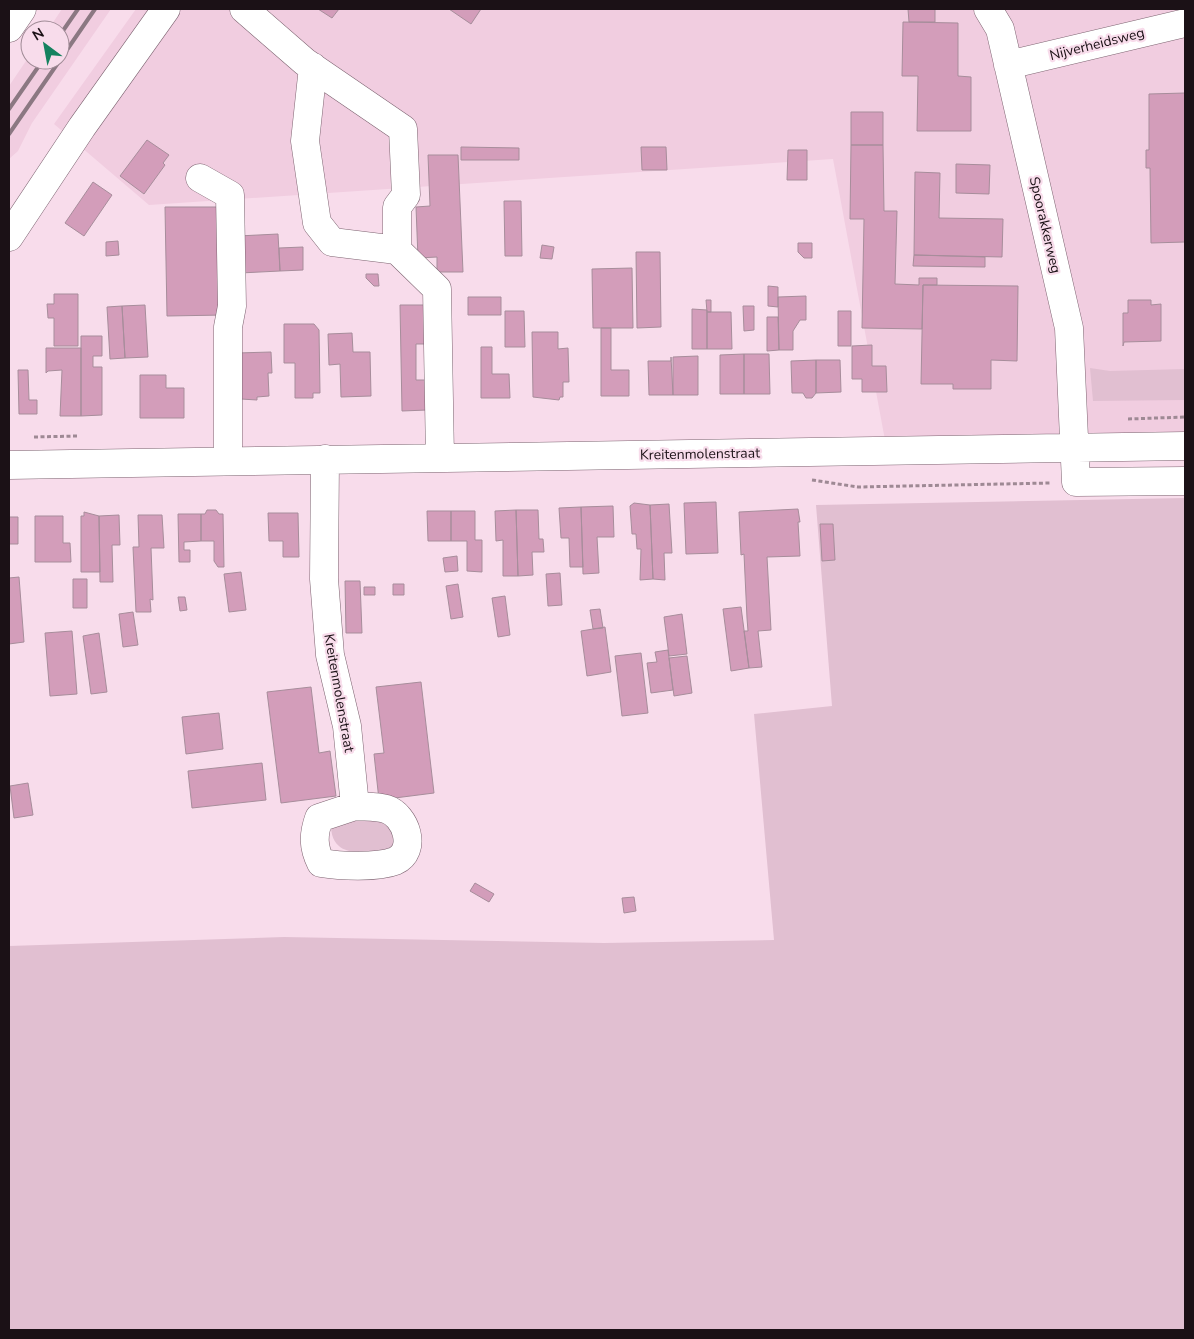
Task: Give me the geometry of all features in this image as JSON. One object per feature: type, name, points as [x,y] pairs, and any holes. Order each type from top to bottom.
[{"type":"street","points":[[9,28],[22,9]]},
{"type":"street","points":[[9,237],[82,128],[166,9]]},
{"type":"street","points":[[244,9],[313,68],[403,129],[406,196],[397,207],[397,250]]},
{"type":"street","name":"Spoorakkerweg","points":[[988,9],[1000,29],[1070,328],[1074,447]]},
{"type":"street","name":"Nijverheidsweg","points":[[1008,66],[1185,23]]},
{"type":"street","points":[[313,68],[305,141],[317,223],[332,242],[397,250],[437,289],[440,458]]},
{"type":"street","points":[[200,178],[230,196],[232,306],[228,327],[228,461]]},
{"type":"street","name":"Kreitenmolenstraat","points":[[9,464],[1185,446]]},
{"type":"street","points":[[1074,447],[1076,482],[1185,481]]},
{"type":"street","name":"Kreitenmolenstraat","points":[[325,460],[324,579],[330,655],[348,726],[355,806]]},
{"type":"shaded area","points":[[62,9],[111,9],[70,68],[70,20],[55,20]]},
{"type":"shaded area","points":[[136,9],[1185,9],[1185,436],[887,451],[833,159],[149,205],[54,124]]},
{"type":"shaded area","points":[[20,70],[69,70],[32,123],[18,151],[9,159],[9,86]]},
{"type":"shaded area","points":[[1090,368],[1110,371],[1185,369],[1185,400],[1093,401]]},
{"type":"shaded area","points":[[1185,498],[1185,1330],[9,1330],[9,946],[284,937],[604,943],[774,940],[754,714],[832,706],[816,505]]},
{"type":"shaded area","points":[[349,813],[378,821],[390,829],[394,835],[394,842],[389,850],[381,854],[355,852],[343,849],[338,845],[332,835],[331,827]]},
{"type":"building","points":[[318,9],[339,9],[332,18]]},
{"type":"building","points":[[449,9],[481,9],[471,24]]},
{"type":"building","points":[[908,9],[935,9],[935,22],[909,22]]},
{"type":"building","points":[[903,22],[958,23],[958,76],[971,77],[971,131],[917,131],[918,76],[902,76]]},
{"type":"building","points":[[1185,93],[1185,242],[1151,243],[1150,168],[1146,168],[1146,150],[1149,150],[1149,94]]},
{"type":"building","points":[[851,112],[883,112],[883,145],[851,145]]},
{"type":"building","points":[[147,140],[169,155],[163,163],[165,165],[144,194],[120,176]]},
{"type":"building","points":[[851,145],[883,145],[884,211],[897,211],[895,284],[919,285],[919,278],[937,278],[937,285],[923,285],[922,329],[862,328],[864,219],[850,219]]},
{"type":"building","points":[[461,147],[519,148],[519,160],[461,160]]},
{"type":"building","points":[[641,147],[666,147],[667,170],[642,170]]},
{"type":"building","points":[[788,150],[807,150],[807,180],[787,180]]},
{"type":"building","points":[[428,155],[458,155],[463,272],[437,272],[437,257],[418,258],[416,207],[430,206]]},
{"type":"building","points":[[956,164],[990,165],[989,194],[956,193]]},
{"type":"building","points":[[915,172],[940,173],[939,218],[1003,219],[1002,257],[914,255]]},
{"type":"building","points":[[93,182],[112,195],[84,236],[65,223]]},
{"type":"building","points":[[504,201],[521,201],[522,256],[505,256]]},
{"type":"building","points":[[165,207],[222,207],[224,315],[167,316]]},
{"type":"building","points":[[278,234],[280,271],[240,273],[238,236]]},
{"type":"building","points":[[118,241],[119,255],[106,256],[106,242]]},
{"type":"building","points":[[798,243],[812,243],[812,258],[804,258],[798,252]]},
{"type":"building","points":[[542,245],[554,247],[552,259],[540,258]]},
{"type":"building","points":[[303,247],[303,270],[280,271],[279,248]]},
{"type":"building","points":[[636,252],[660,252],[661,327],[637,328]]},
{"type":"building","points":[[914,255],[985,257],[985,267],[913,266]]},
{"type":"building","points":[[632,268],[633,328],[593,328],[592,269]]},
{"type":"building","points":[[366,274],[378,274],[379,286],[374,286],[366,278]]},
{"type":"building","points":[[923,285],[1018,286],[1017,361],[991,360],[991,389],[953,389],[953,384],[921,384]]},
{"type":"building","points":[[768,286],[778,287],[778,307],[768,306]]},
{"type":"building","points":[[54,294],[78,294],[78,346],[54,346],[54,318],[48,318],[47,304],[54,304]]},
{"type":"building","points":[[806,296],[806,320],[800,320],[793,331],[793,350],[779,350],[778,297]]},
{"type":"building","points":[[468,297],[501,297],[501,315],[468,315]]},
{"type":"building","points":[[706,300],[711,300],[711,312],[707,312]]},
{"type":"building","points":[[1128,300],[1151,300],[1151,305],[1161,304],[1161,341],[1124,342],[1123,346],[1123,313],[1128,313]]},
{"type":"building","points":[[145,305],[148,357],[125,358],[122,306]]},
{"type":"building","points":[[400,305],[425,305],[426,344],[416,344],[416,380],[427,380],[427,410],[402,411]]},
{"type":"building","points":[[122,306],[125,358],[110,359],[107,307]]},
{"type":"building","points":[[743,306],[754,306],[754,330],[744,331]]},
{"type":"building","points":[[692,309],[707,310],[707,349],[692,349]]},
{"type":"building","points":[[505,311],[524,311],[525,347],[505,347]]},
{"type":"building","points":[[838,311],[851,311],[851,346],[838,346]]},
{"type":"building","points":[[707,312],[731,312],[732,349],[707,349]]},
{"type":"building","points":[[767,317],[778,317],[779,350],[767,351]]},
{"type":"building","points":[[284,324],[314,324],[319,330],[320,393],[313,393],[313,398],[295,398],[295,363],[284,363]]},
{"type":"building","points":[[601,328],[611,328],[611,370],[629,370],[629,396],[601,396]]},
{"type":"building","points":[[532,332],[558,332],[558,349],[568,348],[569,382],[563,382],[563,397],[560,397],[559,400],[533,397]]},
{"type":"building","points":[[352,333],[353,352],[370,352],[371,396],[341,397],[340,364],[329,365],[328,334]]},
{"type":"building","points":[[81,336],[102,336],[102,356],[93,356],[93,367],[102,367],[102,415],[81,416]]},
{"type":"building","points":[[872,345],[872,366],[886,366],[887,392],[862,392],[862,379],[852,379],[852,346]]},
{"type":"building","points":[[481,347],[492,347],[492,374],[509,374],[510,398],[481,398]]},
{"type":"building","points":[[46,348],[81,348],[81,416],[60,416],[62,370],[48,371],[46,373]]},
{"type":"building","points":[[271,352],[272,373],[268,373],[269,396],[257,397],[257,400],[241,399],[237,353]]},
{"type":"building","points":[[744,354],[769,354],[770,394],[744,394]]},
{"type":"building","points":[[744,354],[744,394],[720,394],[720,355]]},
{"type":"building","points":[[698,356],[698,395],[673,395],[673,357]]},
{"type":"building","points":[[671,357],[673,395],[649,395],[648,361],[671,361]]},
{"type":"building","points":[[816,360],[840,360],[841,392],[816,393]]},
{"type":"building","points":[[816,360],[816,393],[812,398],[806,398],[803,393],[792,393],[791,361]]},
{"type":"building","points":[[18,370],[28,370],[29,400],[37,400],[37,414],[19,414]]},
{"type":"building","points":[[140,375],[166,375],[166,388],[184,388],[184,418],[140,418]]},
{"type":"building","points":[[716,502],[718,553],[686,554],[684,503]]},
{"type":"building","points":[[634,503],[650,505],[653,579],[640,580],[641,549],[637,549],[636,534],[632,534],[630,506]]},
{"type":"building","points":[[669,504],[672,553],[664,553],[665,580],[653,579],[650,505]]},
{"type":"building","points":[[613,506],[614,537],[597,537],[599,573],[583,574],[581,507]]},
{"type":"building","points":[[581,507],[583,567],[570,567],[569,538],[561,538],[559,508]]},
{"type":"building","points":[[798,509],[800,556],[767,557],[771,630],[758,631],[762,667],[749,668],[744,631],[748,631],[744,554],[741,555],[739,512]]},
{"type":"building","points":[[207,510],[216,510],[219,514],[223,514],[224,567],[218,567],[214,561],[214,541],[201,541],[201,514],[205,514]]},
{"type":"building","points":[[516,510],[518,576],[503,576],[503,540],[496,541],[495,511]]},
{"type":"building","points":[[516,510],[538,510],[539,539],[543,539],[544,552],[532,552],[533,575],[518,576]]},
{"type":"building","points":[[427,511],[451,511],[451,541],[428,541]]},
{"type":"building","points":[[451,511],[475,511],[475,540],[482,540],[482,572],[467,571],[467,541],[451,541]]},
{"type":"building","points":[[84,512],[99,516],[100,572],[81,572],[81,516],[84,516]]},
{"type":"building","points":[[268,513],[298,513],[299,557],[283,557],[283,541],[269,541]]},
{"type":"building","points":[[178,514],[201,514],[201,541],[184,542],[184,550],[190,550],[190,562],[179,562]]},
{"type":"building","points":[[119,515],[120,545],[112,545],[113,582],[100,582],[99,516]]},
{"type":"building","points":[[138,515],[162,515],[164,548],[151,548],[153,600],[150,599],[151,612],[136,612],[133,547],[139,547]]},
{"type":"building","points":[[35,516],[63,516],[63,543],[70,543],[71,562],[35,562]]},
{"type":"building","points":[[9,517],[18,517],[18,544],[9,544]]},
{"type":"building","points":[[820,524],[833,524],[835,560],[822,561]]},
{"type":"building","points":[[457,556],[458,571],[445,572],[443,558]]},
{"type":"building","points":[[241,572],[246,610],[229,612],[224,574]]},
{"type":"building","points":[[560,573],[562,605],[548,606],[546,574]]},
{"type":"building","points":[[19,577],[24,642],[9,644],[9,578]]},
{"type":"building","points":[[73,579],[87,579],[87,608],[73,608]]},
{"type":"building","points":[[345,581],[360,581],[362,633],[346,633]]},
{"type":"building","points":[[393,584],[404,584],[404,595],[393,595]]},
{"type":"building","points":[[458,584],[463,617],[451,619],[446,586]]},
{"type":"building","points":[[364,587],[375,587],[375,595],[364,595]]},
{"type":"building","points":[[505,596],[510,635],[498,637],[492,598]]},
{"type":"building","points":[[178,597],[185,597],[187,610],[180,611]]},
{"type":"building","points":[[741,607],[749,668],[731,671],[723,609]]},
{"type":"building","points":[[600,609],[603,628],[593,629],[590,610]]},
{"type":"building","points":[[133,612],[138,645],[123,647],[119,614]]},
{"type":"building","points":[[682,614],[687,654],[669,656],[664,617]]},
{"type":"building","points":[[605,627],[611,672],[587,676],[581,631]]},
{"type":"building","points":[[72,631],[77,694],[50,696],[45,633]]},
{"type":"building","points":[[99,633],[107,692],[91,694],[83,636]]},
{"type":"building","points":[[668,650],[673,690],[651,693],[647,663],[657,662],[655,652]]},
{"type":"building","points":[[641,653],[648,713],[622,716],[615,656]]},
{"type":"building","points":[[687,656],[692,693],[674,696],[669,658]]},
{"type":"building","points":[[421,682],[434,793],[379,800],[374,754],[384,753],[376,687]]},
{"type":"building","points":[[311,687],[319,753],[330,751],[336,796],[281,803],[267,692]]},
{"type":"building","points":[[219,713],[223,749],[186,754],[182,717]]},
{"type":"building","points":[[262,763],[266,800],[192,808],[188,771]]},
{"type":"building","points":[[28,783],[33,815],[14,818],[10,786]]},
{"type":"building","points":[[475,883],[494,894],[489,902],[470,891]]},
{"type":"building","points":[[634,897],[636,911],[624,913],[622,898]]},
{"type":"railway","points":[[70,21],[78,9]]},
{"type":"railway","points":[[70,45],[95,9]]},
{"type":"railway","points":[[9,109],[36,70]]},
{"type":"railway","points":[[9,134],[53,70]]}]
